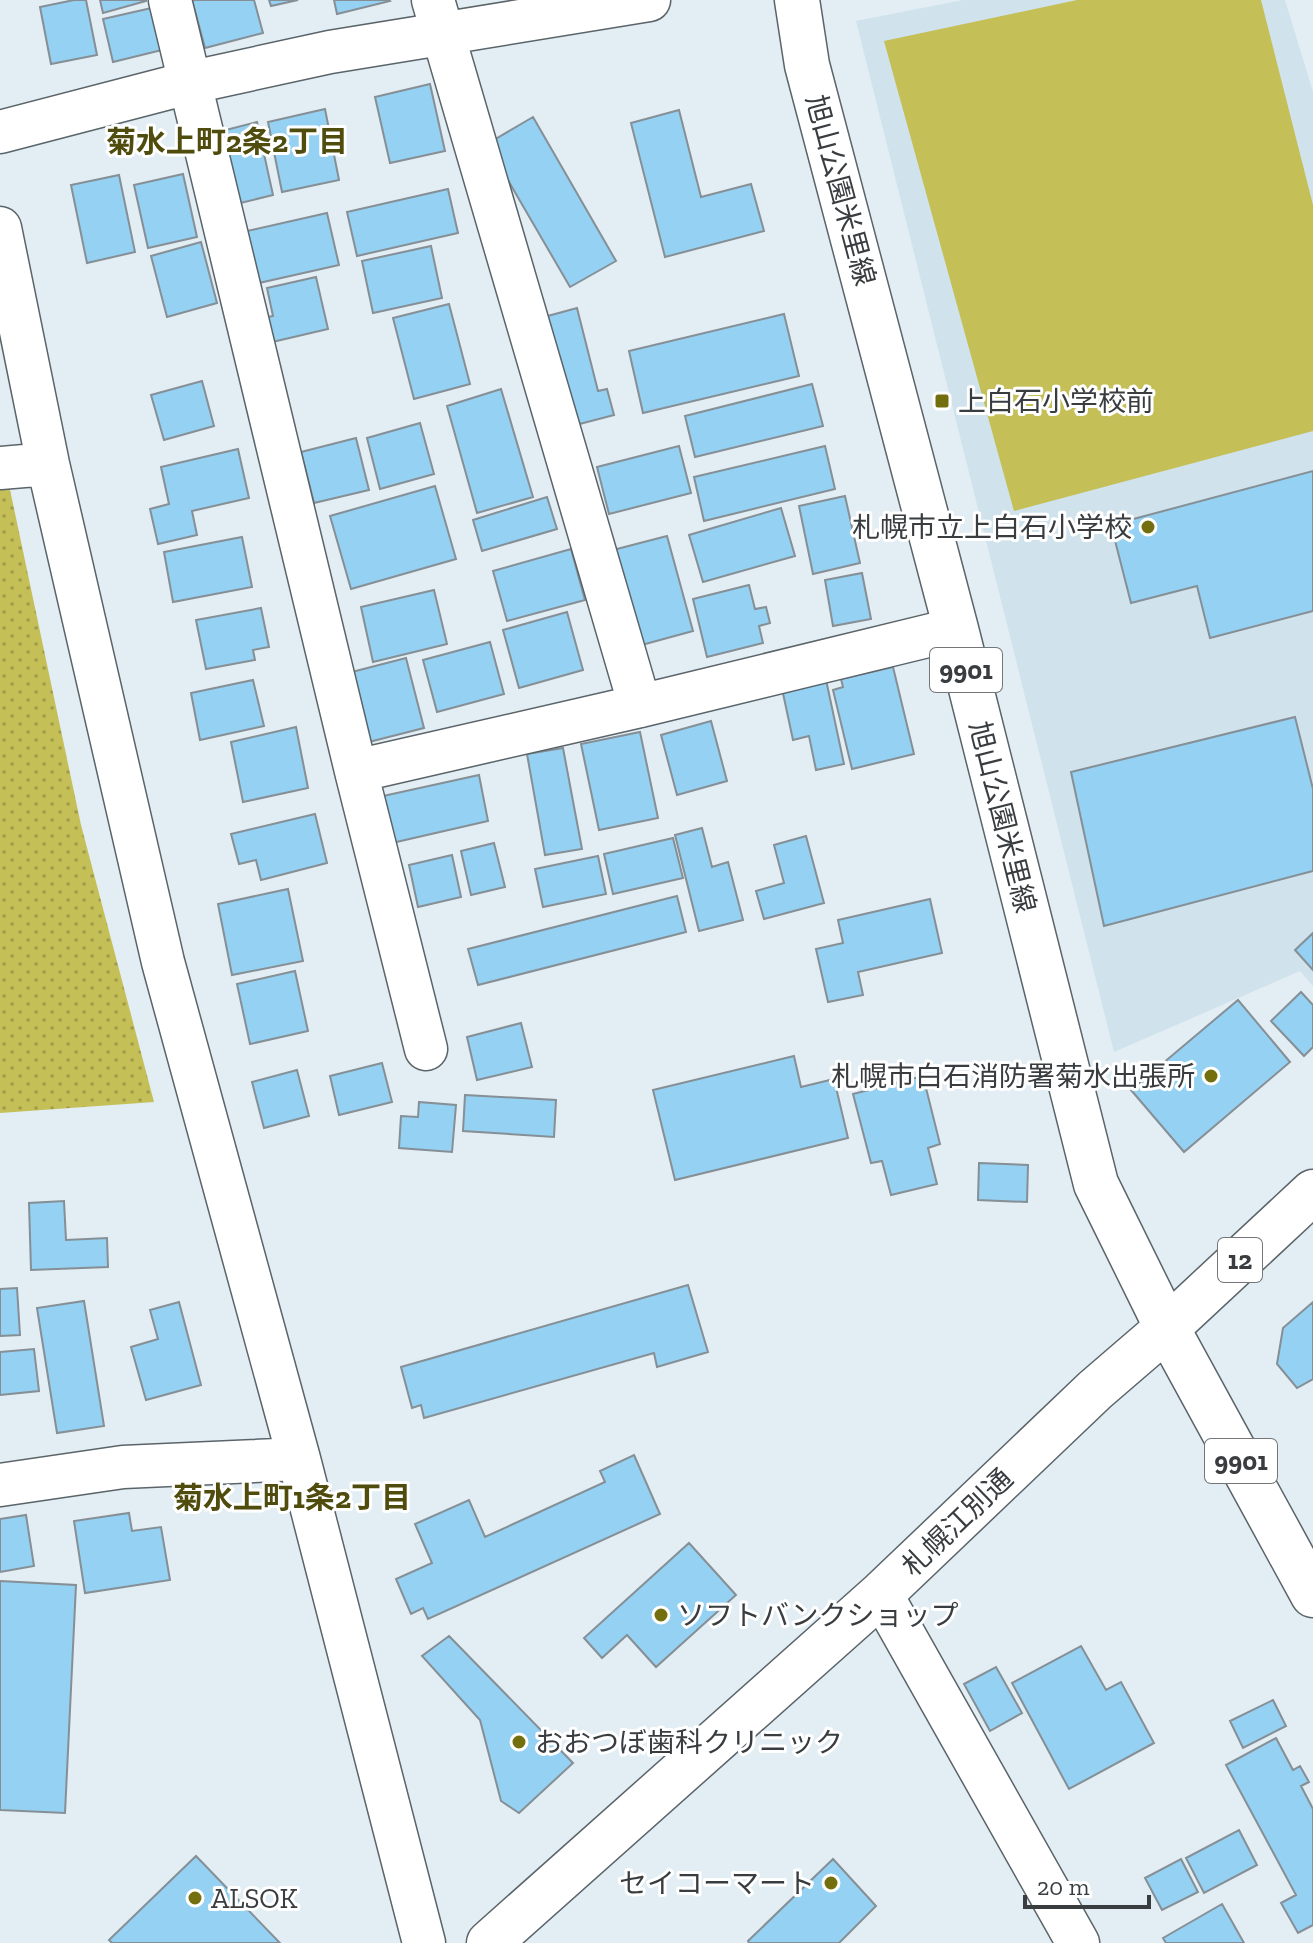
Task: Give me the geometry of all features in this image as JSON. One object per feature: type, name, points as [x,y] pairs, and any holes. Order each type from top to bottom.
[{"type":"main road","name":"旭山公園米里線","points":[[799,0],[807,65],[956,629],[1096,1184],[1167,1328],[1313,1595]]},
{"type":"main road","name":"札幌江別通","points":[[489,1943],[881,1594],[1095,1390],[1167,1328],[1313,1192]]},
{"type":"street","points":[[170,0],[426,1049]]},
{"type":"street","points":[[0,132],[188,83],[330,52],[437,16],[649,0]]},
{"type":"street","points":[[437,16],[640,706]]},
{"type":"street","points":[[0,228],[48,464],[163,962],[299,1459],[424,1943]]},
{"type":"street","points":[[0,468],[48,464]]},
{"type":"street","points":[[356,771],[956,629]]},
{"type":"street","points":[[0,1485],[123,1467],[299,1459]]},
{"type":"street","points":[[881,1594],[1078,1943]]},
{"type":"shaded area","name":"札幌市立上白石小学校","points":[[963,0],[1285,0],[1313,92],[1313,986],[1300,971],[1114,1052],[856,21]]},
{"type":"shaded area","points":[[1077,0],[1261,0],[1313,205],[1313,431],[1014,511],[884,41]]},
{"type":"shaded area","points":[[9,485],[81,825],[154,1102],[0,1113],[0,486]]},
{"type":"building","points":[[86,0],[97,55],[51,64],[40,7]]},
{"type":"building","points":[[100,0],[146,0],[146,1],[103,13]]},
{"type":"building","points":[[192,0],[254,0],[263,33],[205,48]]},
{"type":"building","points":[[269,0],[298,0],[271,6]]},
{"type":"building","points":[[334,0],[389,0],[390,1],[337,14]]},
{"type":"building","points":[[156,7],[166,49],[113,62],[103,19]]},
{"type":"building","points":[[430,84],[445,151],[390,163],[375,97]]},
{"type":"building","points":[[325,109],[339,180],[282,192],[268,122]]},
{"type":"building","points":[[679,110],[701,197],[751,184],[764,231],[665,257],[631,123]]},
{"type":"building","points":[[533,117],[616,261],[570,287],[487,144]]},
{"type":"building","points":[[257,122],[273,195],[224,207],[218,132]]},
{"type":"building","points":[[183,174],[197,237],[148,248],[134,185]]},
{"type":"building","points":[[119,175],[135,252],[87,263],[71,185]]},
{"type":"building","points":[[448,189],[458,233],[357,256],[347,212]]},
{"type":"building","points":[[327,213],[339,265],[259,283],[247,231]]},
{"type":"building","points":[[201,242],[217,303],[167,317],[151,256]]},
{"type":"building","points":[[431,246],[442,298],[373,313],[362,261]]},
{"type":"building","points":[[316,277],[328,329],[268,343],[263,318],[273,316],[267,288]]},
{"type":"building","points":[[449,304],[470,384],[414,399],[393,318]]},
{"type":"building","points":[[577,308],[598,391],[607,389],[614,415],[572,426],[544,317]]},
{"type":"building","points":[[784,314],[799,376],[643,413],[629,351]]},
{"type":"building","points":[[202,381],[214,426],[164,440],[151,395]]},
{"type":"building","points":[[812,384],[823,426],[695,457],[685,416]]},
{"type":"building","points":[[501,389],[533,497],[477,513],[447,406]]},
{"type":"building","points":[[420,423],[434,474],[380,489],[367,438]]},
{"type":"building","points":[[356,438],[369,490],[314,503],[301,452]]},
{"type":"building","points":[[679,446],[691,493],[609,514],[597,467]]},
{"type":"building","points":[[825,446],[835,489],[704,521],[694,477]]},
{"type":"building","points":[[238,449],[249,498],[192,511],[197,535],[158,544],[150,509],[169,504],[161,467]]},
{"type":"building","points":[[1313,471],[1313,611],[1210,638],[1197,586],[1131,603],[1111,525]]},
{"type":"building","points":[[435,486],[456,559],[351,589],[330,516]]},
{"type":"building","points":[[845,496],[860,563],[813,574],[799,506]]},
{"type":"building","points":[[547,497],[557,529],[482,551],[473,520]]},
{"type":"building","points":[[781,508],[795,556],[703,582],[689,535]]},
{"type":"building","points":[[667,536],[693,631],[638,646],[613,550]]},
{"type":"building","points":[[242,537],[252,587],[173,602],[164,552]]},
{"type":"building","points":[[571,549],[585,600],[507,621],[493,571]]},
{"type":"building","points":[[862,573],[871,619],[833,626],[825,580]]},
{"type":"building","points":[[749,585],[755,609],[766,607],[770,623],[759,626],[763,643],[707,657],[693,599]]},
{"type":"building","points":[[434,590],[447,644],[373,662],[361,607]]},
{"type":"building","points":[[261,608],[269,647],[253,650],[255,660],[206,669],[196,620]]},
{"type":"building","points":[[567,612],[583,670],[519,688],[503,630]]},
{"type":"building","points":[[490,642],[504,694],[437,712],[423,660]]},
{"type":"building","points":[[406,658],[424,728],[365,743],[348,673]]},
{"type":"building","points":[[893,667],[914,754],[852,769],[833,690],[843,687],[841,679]]},
{"type":"building","points":[[825,675],[844,764],[816,770],[809,736],[793,740],[781,684]]},
{"type":"building","points":[[253,680],[264,726],[200,740],[191,693]]},
{"type":"building","points":[[1295,717],[1313,789],[1313,871],[1104,926],[1071,772]]},
{"type":"building","points":[[711,721],[727,781],[677,795],[661,735]]},
{"type":"building","points":[[296,727],[308,788],[243,802],[231,742]]},
{"type":"building","points":[[640,732],[658,818],[599,830],[581,744]]},
{"type":"building","points":[[563,748],[582,849],[545,855],[527,754]]},
{"type":"building","points":[[479,775],[488,821],[392,843],[383,796]]},
{"type":"building","points":[[315,814],[327,863],[261,880],[256,860],[239,864],[231,834]]},
{"type":"building","points":[[702,828],[712,867],[728,862],[743,920],[699,931],[675,835]]},
{"type":"building","points":[[806,836],[824,903],[764,919],[756,891],[784,883],[774,845]]},
{"type":"building","points":[[673,838],[683,878],[613,894],[604,854]]},
{"type":"building","points":[[494,843],[505,887],[471,895],[461,851]]},
{"type":"building","points":[[452,855],[461,897],[418,907],[409,865]]},
{"type":"building","points":[[598,856],[606,894],[543,907],[535,869]]},
{"type":"building","points":[[288,889],[303,961],[232,975],[218,904]]},
{"type":"building","points":[[677,896],[686,932],[478,985],[468,949]]},
{"type":"building","points":[[930,899],[942,953],[858,972],[863,995],[828,1002],[816,949],[843,943],[838,920]]},
{"type":"building","points":[[1313,933],[1313,970],[1295,950]]},
{"type":"building","points":[[295,971],[308,1031],[250,1044],[237,984]]},
{"type":"building","points":[[1301,992],[1313,1005],[1313,1047],[1304,1056],[1271,1021]]},
{"type":"building","name":"札幌市白石消防署菊水出張所","points":[[1238,1000],[1290,1062],[1184,1152],[1131,1090]]},
{"type":"building","points":[[521,1023],[532,1067],[477,1080],[467,1037]]},
{"type":"building","points":[[794,1056],[801,1087],[834,1079],[848,1138],[675,1180],[653,1090]]},
{"type":"building","points":[[382,1063],[392,1102],[339,1115],[330,1076]]},
{"type":"building","points":[[297,1070],[309,1116],[264,1128],[252,1082]]},
{"type":"building","points":[[923,1076],[940,1144],[928,1148],[937,1184],[891,1195],[882,1161],[871,1163],[853,1094]]},
{"type":"building","points":[[465,1095],[556,1100],[554,1137],[463,1131]]},
{"type":"building","points":[[419,1102],[456,1105],[452,1152],[399,1148],[401,1116],[418,1117]]},
{"type":"building","points":[[979,1163],[1028,1165],[1027,1202],[978,1200]]},
{"type":"building","points":[[64,1201],[66,1240],[107,1238],[108,1267],[31,1270],[29,1203]]},
{"type":"building","points":[[688,1285],[708,1352],[657,1367],[654,1353],[424,1418],[421,1405],[412,1408],[401,1367]]},
{"type":"building","points":[[17,1288],[20,1335],[0,1336],[0,1289]]},
{"type":"building","points":[[84,1301],[104,1426],[57,1433],[37,1308]]},
{"type":"building","points":[[179,1302],[201,1385],[146,1400],[131,1347],[158,1339],[150,1310]]},
{"type":"building","points":[[1313,1302],[1313,1379],[1297,1388],[1277,1364],[1283,1328]]},
{"type":"building","points":[[34,1349],[39,1391],[0,1395],[0,1352]]},
{"type":"building","points":[[634,1455],[660,1514],[428,1619],[423,1608],[411,1614],[396,1579],[432,1563],[415,1524],[469,1500],[485,1537],[605,1482],[600,1471]]},
{"type":"building","points":[[129,1513],[132,1531],[161,1527],[170,1580],[85,1593],[74,1521]]},
{"type":"building","points":[[26,1515],[34,1566],[0,1572],[0,1519]]},
{"type":"building","name":"ソフトバンクショップ","points":[[689,1543],[736,1595],[656,1667],[627,1635],[602,1658],[584,1638]]},
{"type":"building","points":[[0,1581],[76,1585],[65,1813],[0,1810]]},
{"type":"building","name":"おおつぼ歯科クリニック","points":[[449,1636],[573,1763],[519,1813],[501,1801],[480,1720],[422,1656]]},
{"type":"building","points":[[1081,1646],[1106,1690],[1121,1682],[1154,1743],[1069,1789],[1012,1683]]},
{"type":"building","points":[[996,1667],[1022,1713],[990,1731],[964,1684]]},
{"type":"building","points":[[1273,1700],[1286,1726],[1243,1748],[1230,1721]]},
{"type":"building","points":[[1276,1738],[1293,1770],[1300,1766],[1309,1782],[1301,1786],[1313,1809],[1313,1925],[1298,1933],[1281,1903],[1296,1895],[1226,1765]]},
{"type":"building","points":[[1239,1830],[1257,1865],[1204,1893],[1186,1858]]},
{"type":"building","name":"ALSOK","points":[[196,1856],[280,1943],[112,1943],[109,1940]]},
{"type":"building","name":"セイコーマート","points":[[833,1859],[876,1906],[839,1943],[749,1943],[748,1941]]},
{"type":"building","points":[[1181,1859],[1198,1892],[1162,1910],[1145,1878]]},
{"type":"building","points":[[1222,1904],[1244,1943],[1166,1943],[1163,1938]]},
{"type":"place","name":"上白石小学校前","points":[[942,401]]},
{"type":"place","name":"札幌市立上白石小学校","points":[[1148,527]]},
{"type":"place","name":"札幌市白石消防署菊水出張所","points":[[1211,1076]]},
{"type":"place","name":"ソフトバンクショップ","points":[[661,1615]]},
{"type":"place","name":"おおつぼ歯科クリニック","points":[[519,1742]]},
{"type":"place","name":"セイコーマート","points":[[831,1883]]},
{"type":"place","name":"ALSOK","points":[[195,1898]]},
{"type":"district","name":"菊水上町2条2丁目","points":[[227,142]]},
{"type":"district","name":"菊水上町1条2丁目","points":[[292,1498]]}]
